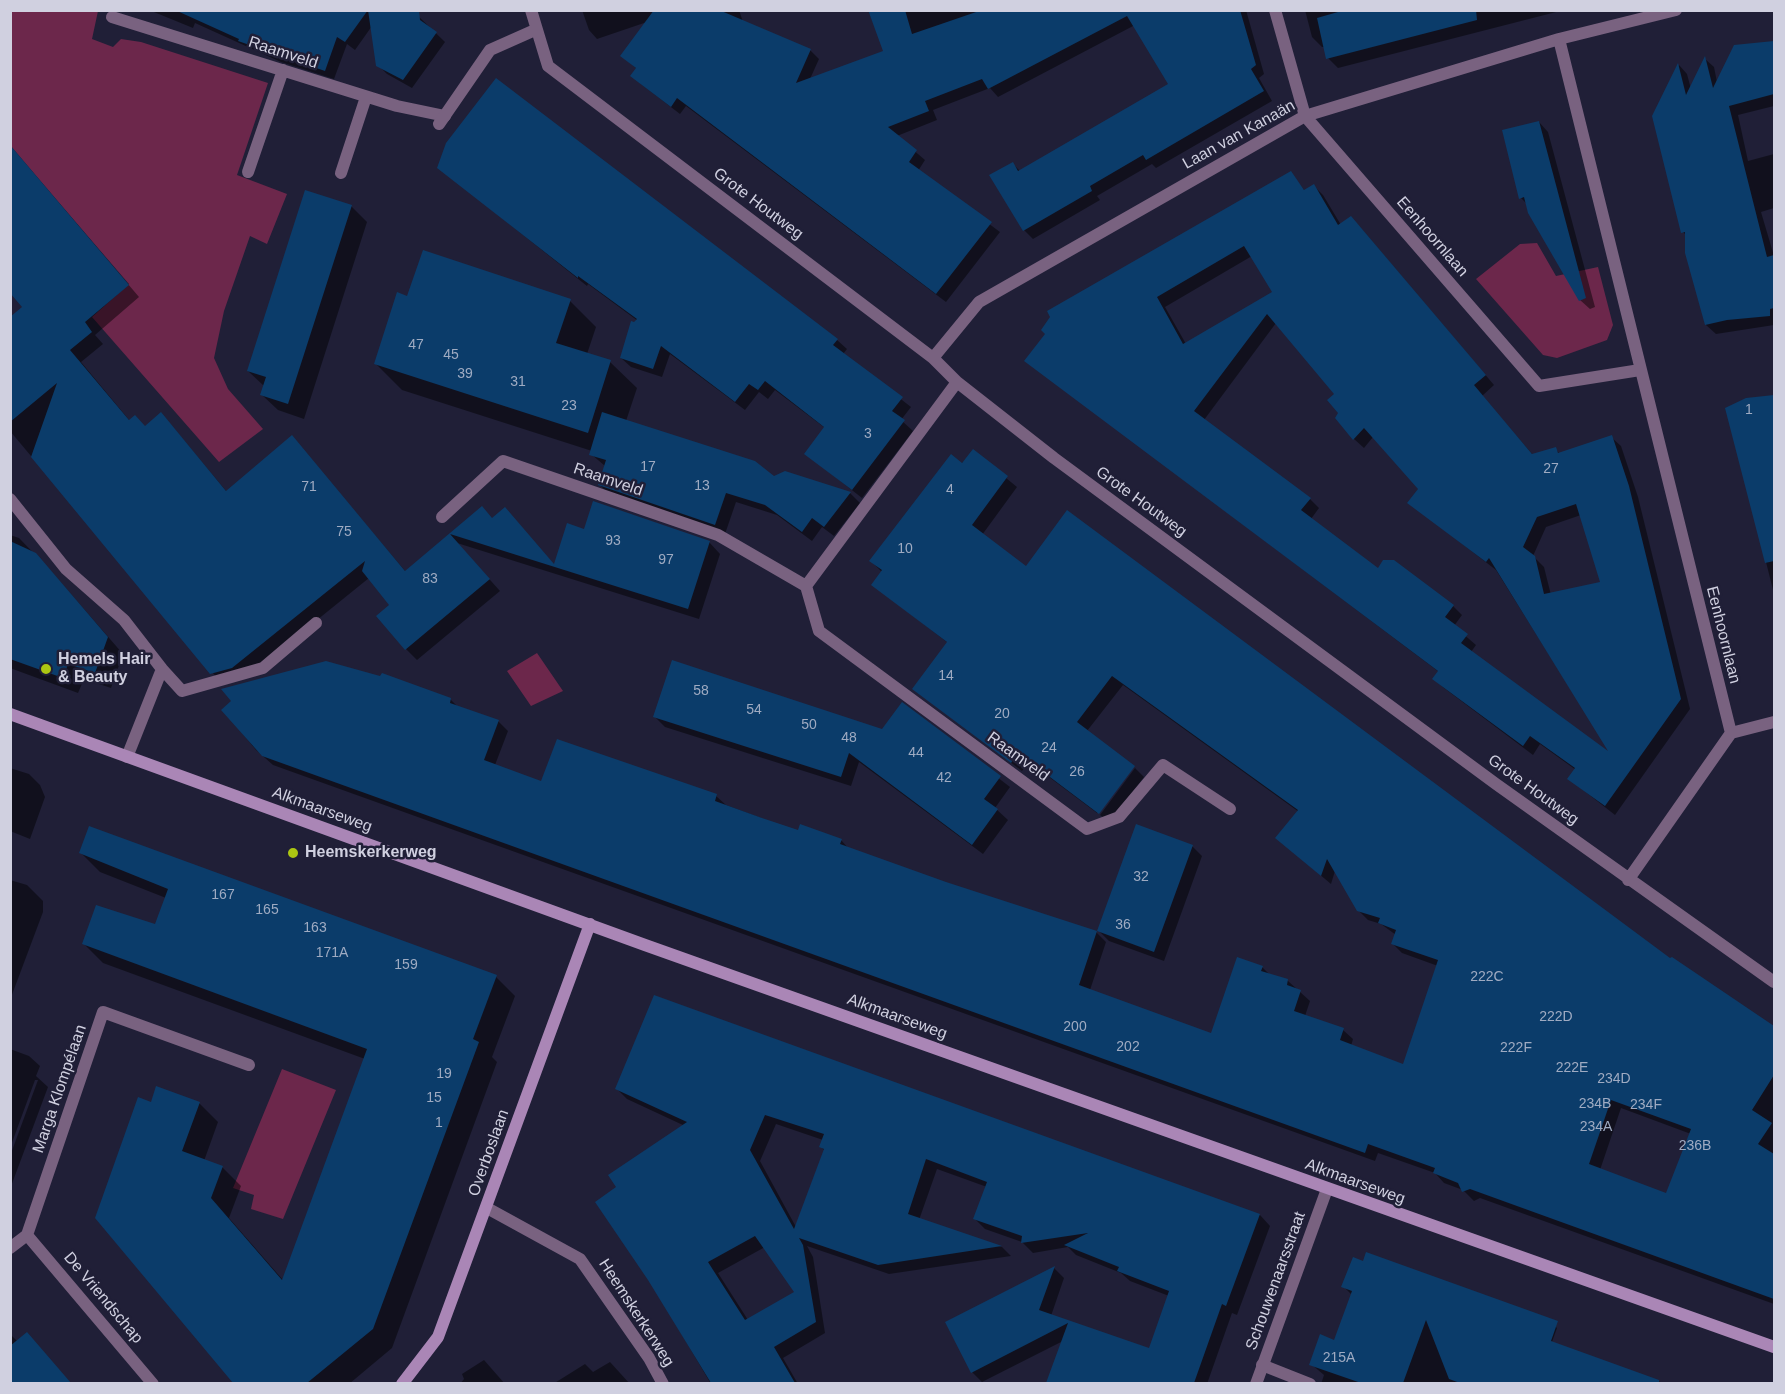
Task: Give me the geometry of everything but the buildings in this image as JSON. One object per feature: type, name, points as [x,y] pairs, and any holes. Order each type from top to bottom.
[{"type":"street","name":"Grote Houtweg","points":[[531,10],[535,30],[548,66],[933,358],[957,382],[1064,465],[1628,880],[1774,982]]},
{"type":"street","name":"Eenhoornlaan","points":[[1275,10],[1305,116],[1539,386],[1640,370]]},
{"type":"street","name":"Laan van Kanaän","points":[[933,358],[979,302],[1305,116],[1559,39],[1676,10]]},
{"type":"street","name":"Raamveld","points":[[112,17],[442,120],[490,50],[535,30]]},
{"type":"street","name":"Eenhoornlaan","points":[[1559,39],[1731,733]]},
{"type":"street","points":[[248,172],[283,70]]},
{"type":"street","points":[[341,173],[366,97]]},
{"type":"street","points":[[806,586],[957,382]]},
{"type":"street","name":"Raamveld","points":[[442,517],[503,461],[718,535],[806,586],[819,631],[1087,829],[1119,817],[1163,765],[1230,809]]},
{"type":"street","points":[[10,499],[66,569],[124,620],[182,691],[263,668],[316,623]]},
{"type":"street","points":[[127,757],[162,669]]},
{"type":"street","name":"Alkmaarseweg","points":[[10,714],[1327,1190],[1774,1347]]},
{"type":"street","points":[[1628,880],[1731,733],[1774,722]]},
{"type":"street","name":"Overboslaan","points":[[402,1383],[438,1337],[590,924]]},
{"type":"street","name":"Marga Klompélaan","points":[[27,1235],[104,1012],[249,1065]]},
{"type":"street","name":"Schouwenaarsstraat","points":[[1256,1383],[1327,1190]]},
{"type":"street","name":"Heemskerkerweg","points":[[487,1208],[580,1258],[649,1358],[663,1383]]},
{"type":"street","points":[[10,1248],[27,1235]]},
{"type":"street","name":"De Vriendschap","points":[[27,1235],[153,1383]]},
{"type":"street","points":[[1262,1365],[1310,1383]]},
{"type":"shaded area","points":[[10,11],[98,11],[92,39],[113,47],[121,39],[141,42],[268,83],[237,175],[287,194],[267,244],[250,236],[224,311],[214,358],[228,389],[263,429],[219,462],[92,317],[129,284],[11,147]]},
{"type":"shaded area","points":[[1537,243],[1556,276],[1598,267],[1613,325],[1607,340],[1557,358],[1543,355],[1476,279],[1520,244]]},
{"type":"shaded area","points":[[537,653],[563,691],[531,706],[507,671]]},
{"type":"shaded area","points":[[282,1069],[336,1090],[283,1219],[251,1209],[254,1195],[233,1188]]},
{"type":"place","name":"Hemels Hair & Beauty","points":[[46,669]]},
{"type":"place","name":"Heemskerkerweg","points":[[293,853]]}]
